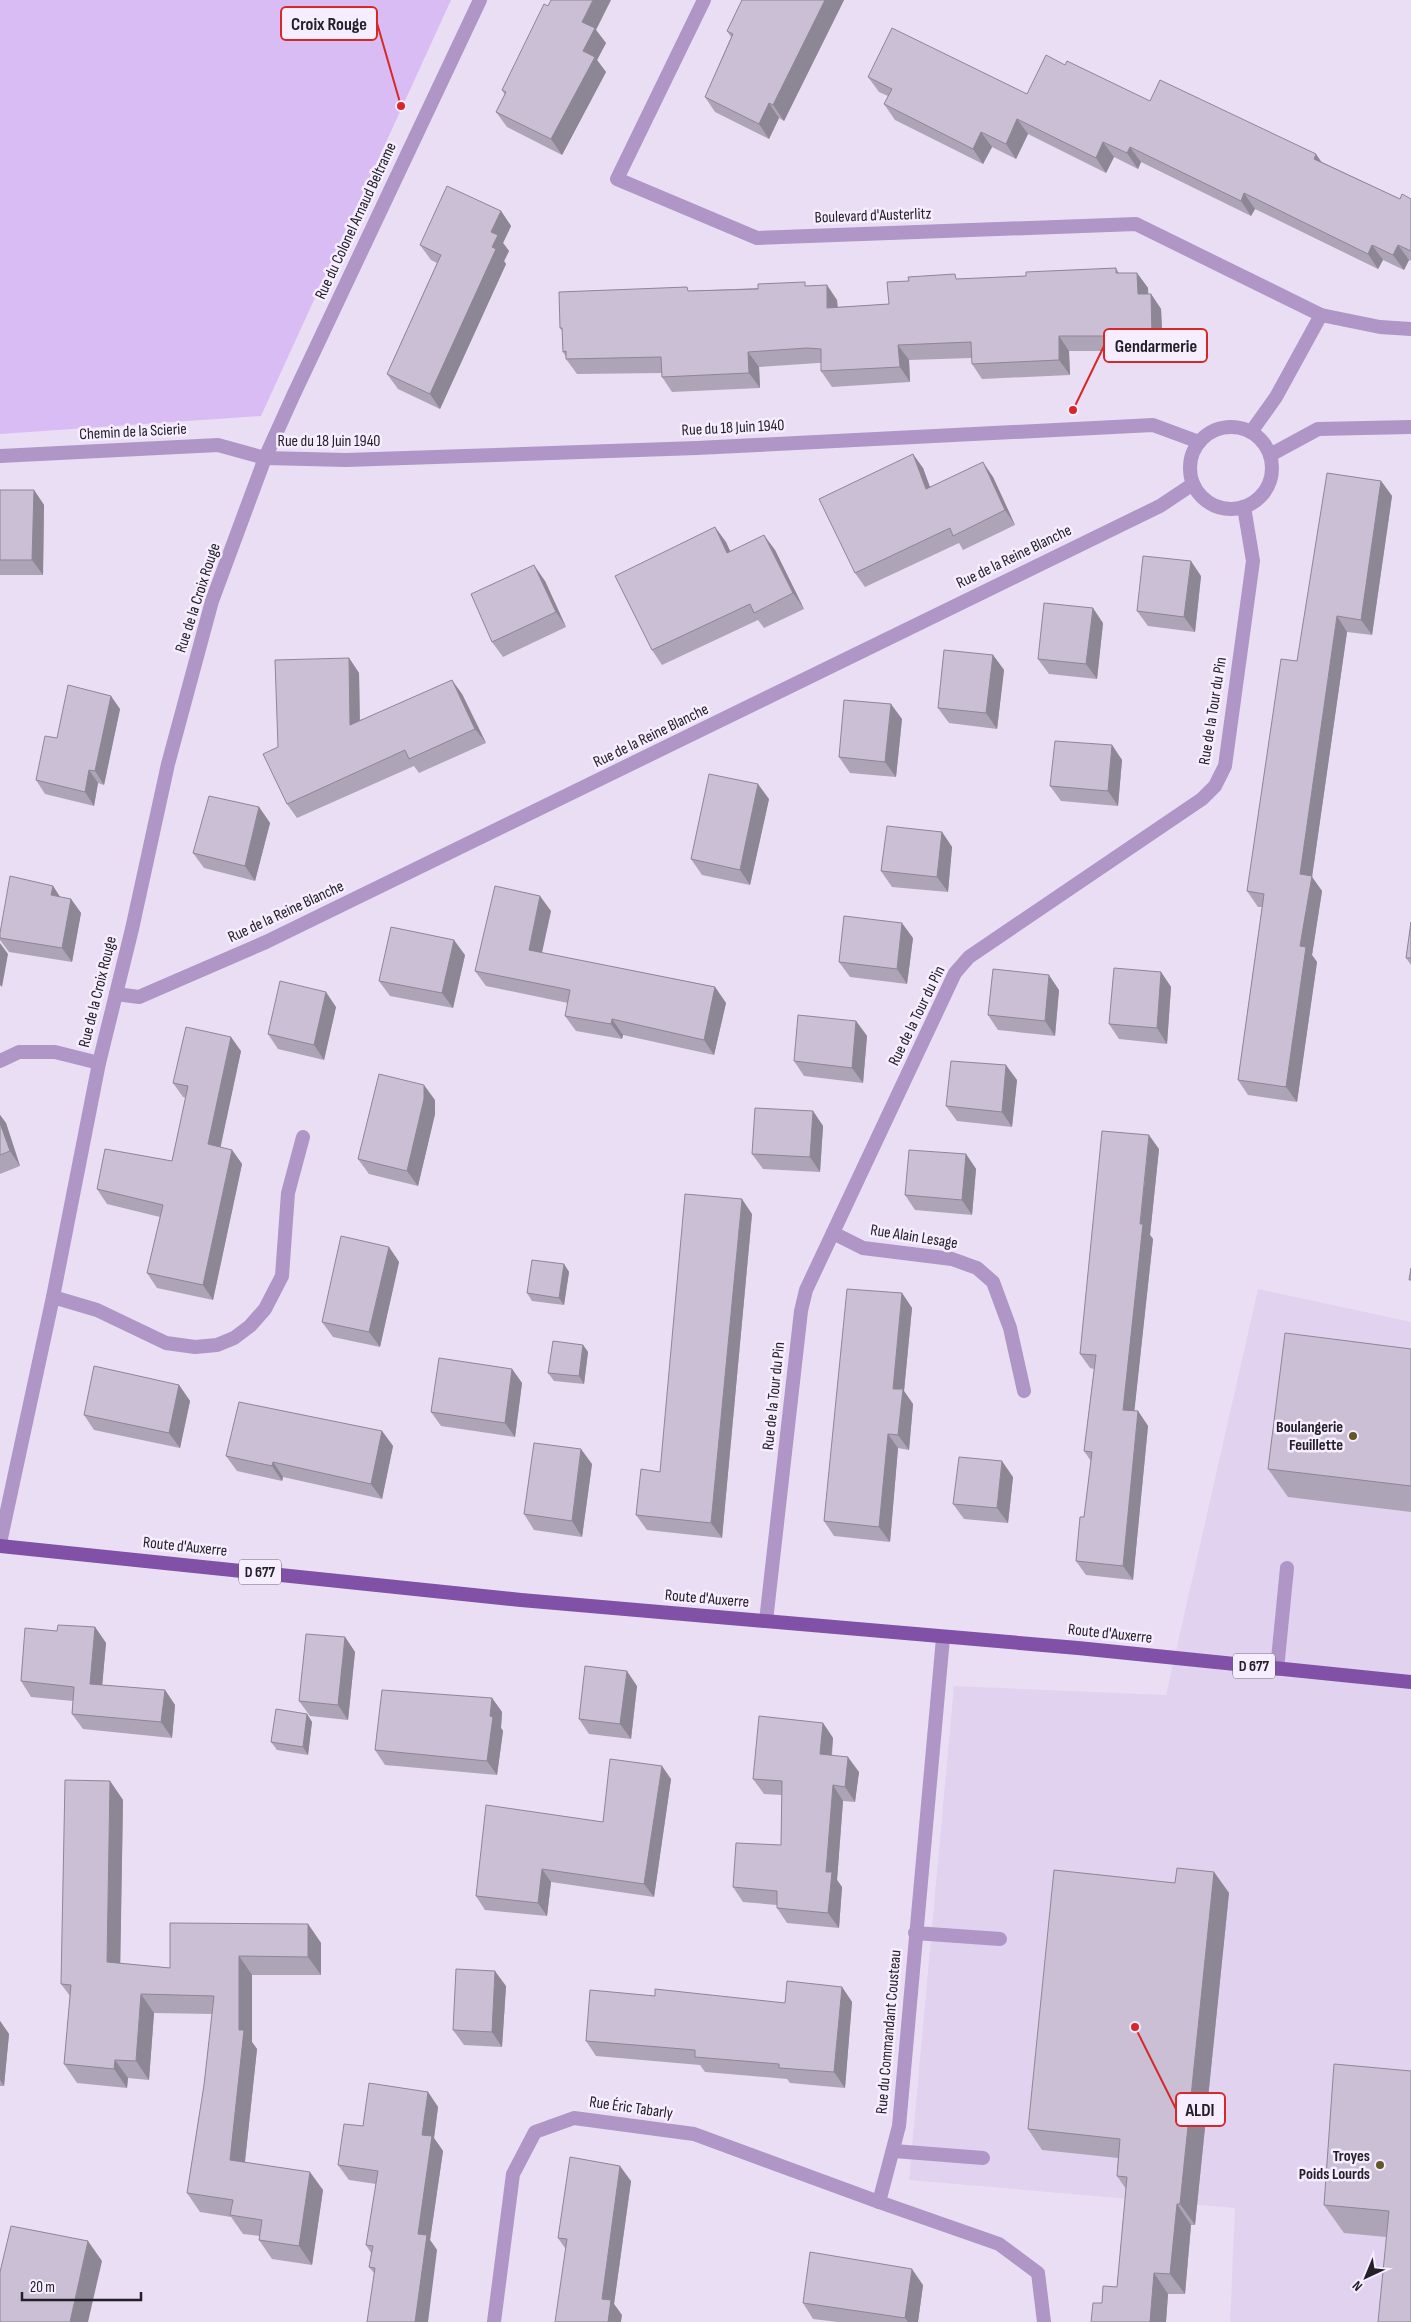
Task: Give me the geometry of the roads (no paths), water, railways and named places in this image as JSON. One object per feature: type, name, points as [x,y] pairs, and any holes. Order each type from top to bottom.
[{"type":"main road","name":"Route d'Auxerre","points":[[0,1544],[521,1600],[943,1638],[1078,1648],[1411,1682]]},
{"type":"street","name":"Rue du Colonel Arnaud Beltrame","points":[[265,458],[480,0]]},
{"type":"street","name":"Boulevard d'Austerlitz","points":[[704,0],[617,178],[757,238],[1136,224],[1322,315]]},
{"type":"street","points":[[1251,432],[1276,397],[1322,315],[1380,327],[1411,329]]},
{"type":"street","name":"Rue du 18 Juin 1940","points":[[265,458],[346,460],[677,448],[1152,425],[1199,442]]},
{"type":"street","points":[[1223,427],[1238,428],[1251,432],[1266,446],[1270,455],[1272,467],[1264,492],[1255,501],[1244,507],[1219,508],[1208,503],[1193,484],[1190,464],[1192,454],[1199,442],[1210,432],[1223,427]]},
{"type":"street","points":[[1270,455],[1318,429],[1411,427]]},
{"type":"street","name":"Chemin de la Scierie","points":[[0,456],[218,445],[265,458]]},
{"type":"street","name":"Rue de la Croix Rouge","points":[[0,1544],[53,1297],[98,1063],[116,994],[168,764],[212,601],[265,458]]},
{"type":"street","name":"Rue de la Reine Blanche","points":[[116,994],[138,997],[266,942],[1160,506],[1193,484]]},
{"type":"street","name":"Rue de la Tour du Pin","points":[[766,1621],[801,1311],[806,1290],[955,973],[969,958],[1202,799],[1215,786],[1225,766],[1253,561],[1244,507]]},
{"type":"street","points":[[0,1061],[19,1052],[55,1052],[98,1063]]},
{"type":"street","points":[[53,1297],[97,1310],[166,1343],[195,1347],[217,1346],[234,1338],[250,1326],[265,1309],[282,1276],[288,1193],[303,1137]]},
{"type":"street","name":"Rue Alain Lesage","points":[[833,1233],[863,1248],[952,1259],[978,1268],[993,1282],[1010,1328],[1024,1391]]},
{"type":"street","points":[[1277,1669],[1287,1568]]},
{"type":"street","name":"Rue du Commandant Cousteau","points":[[879,2202],[894,2151],[899,2126],[943,1638]]},
{"type":"street","points":[[916,1933],[1000,1939]]},
{"type":"street","name":"Rue Éric Tabarly","points":[[494,2322],[512,2174],[534,2132],[574,2118],[694,2134],[879,2202]]},
{"type":"street","points":[[894,2151],[983,2158]]},
{"type":"street","points":[[879,2202],[999,2244],[1038,2273],[1044,2322]]},
{"type":"place","name":"Croix Rouge","points":[[401,106]]},
{"type":"place","name":"Gendarmerie","points":[[1073,410]]},
{"type":"place","name":"Boulangerie Feuillette","points":[[1353,1436]]},
{"type":"place","name":"ALDI","points":[[1135,2027]]},
{"type":"place","name":"Troyes Poids Lourds","points":[[1380,2165]]}]
